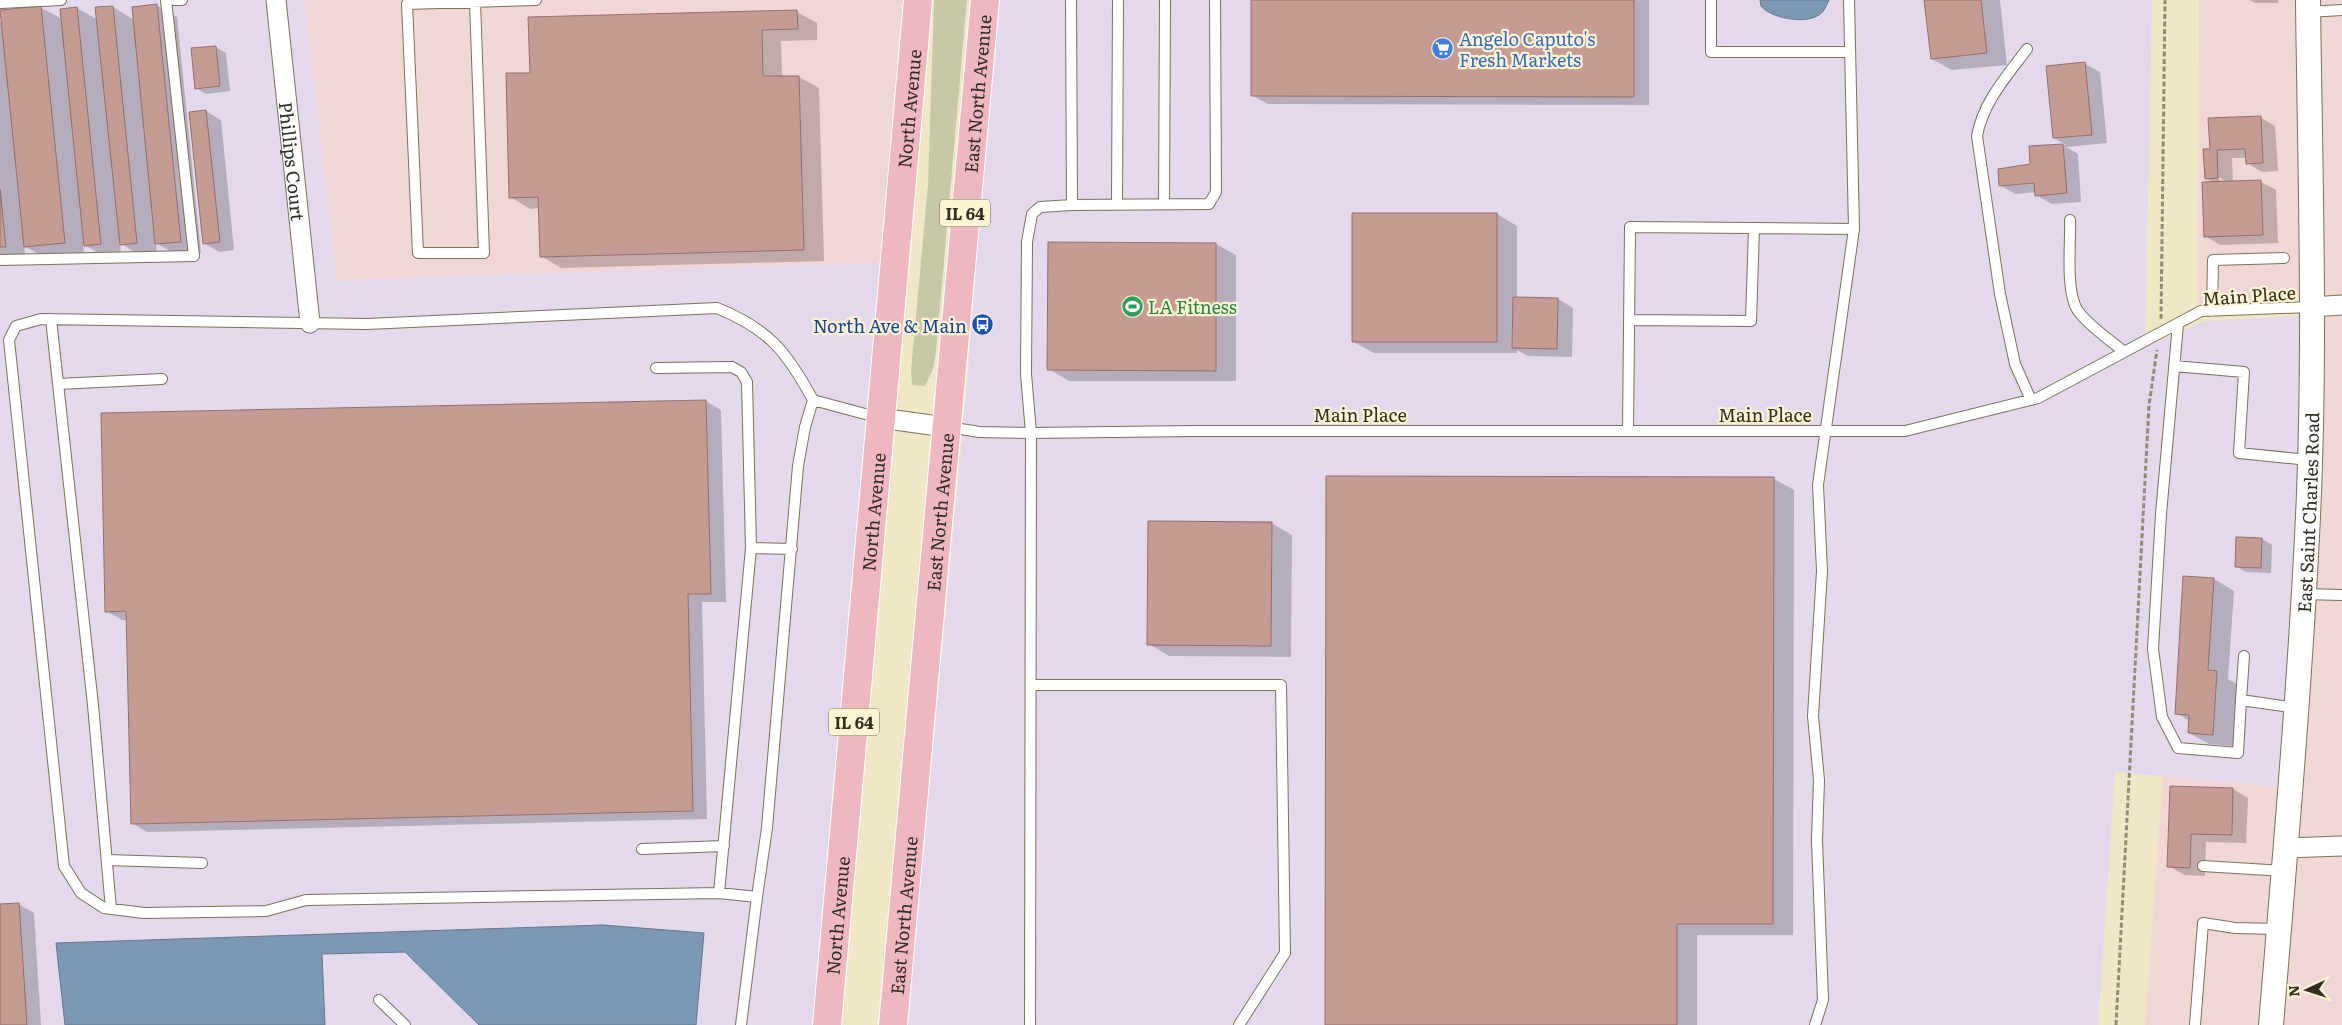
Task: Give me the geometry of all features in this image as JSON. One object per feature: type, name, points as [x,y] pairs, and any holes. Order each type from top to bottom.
[{"type":"main road","name":"North Avenue","points":[[827,1025],[918,0]]},
{"type":"main road","name":"East North Avenue","points":[[893,1025],[945,427],[985,0]]},
{"type":"street","name":"Phillips Court","points":[[276,0],[310,323]]},
{"type":"street","name":"East Saint Charles Road","points":[[2271,1025],[2297,708],[2309,460],[2311,307],[2308,6]]},
{"type":"street","points":[[2311,307],[2342,305]]},
{"type":"street","points":[[881,418],[945,427]]},
{"type":"street","points":[[2285,848],[2342,846]]},
{"type":"lane","points":[[0,3],[61,0]]},
{"type":"lane","points":[[0,260],[194,256],[166,0]]},
{"type":"lane","points":[[174,0],[182,0]]},
{"type":"lane","points":[[475,2],[484,253],[418,253],[408,4],[536,0]]},
{"type":"lane","points":[[1071,0],[1072,205]]},
{"type":"lane","points":[[1118,0],[1118,205]]},
{"type":"lane","points":[[1164,204],[1165,0]]},
{"type":"lane","points":[[1030,1025],[1031,433],[1026,374],[1029,227],[1032,214],[1040,207],[1209,204],[1216,192],[1215,0]]},
{"type":"lane","points":[[1711,0],[1711,52],[1848,52]]},
{"type":"lane","points":[[1815,1025],[1823,1000],[1817,840],[1819,780],[1812,716],[1822,571],[1818,485],[1854,228],[1848,52],[1849,0]]},
{"type":"lane","points":[[2308,6],[2342,10]]},
{"type":"lane","points":[[2027,49],[1988,102],[1980,119],[1977,136],[2000,294],[2015,364],[2031,400]]},
{"type":"lane","points":[[2070,220],[2071,294],[2077,310],[2091,325],[2124,352]]},
{"type":"lane","points":[[1628,430],[1630,227],[1854,228]]},
{"type":"lane","points":[[1629,320],[1751,320],[1754,228]]},
{"type":"lane","points":[[2212,311],[2213,260],[2284,258]]},
{"type":"lane","name":"Main Place","points":[[945,427],[979,432],[1031,433],[1193,430],[1905,431],[2031,400],[2201,311],[2311,307]]},
{"type":"lane","points":[[741,1025],[758,897],[767,828],[798,466],[805,427],[813,400],[793,363],[768,336],[743,319],[717,308],[367,324],[41,319],[16,326],[9,340],[64,866],[81,893],[104,908],[144,913],[266,911],[306,900],[719,893],[758,897]]},
{"type":"lane","points":[[51,319],[112,909]]},
{"type":"lane","points":[[2178,324],[2153,649],[2162,717],[2178,748],[2238,753],[2244,656]]},
{"type":"lane","points":[[2174,366],[2244,372],[2239,453],[2309,460]]},
{"type":"lane","points":[[656,368],[732,367],[741,372],[747,382],[751,548],[719,893]]},
{"type":"lane","points":[[58,384],[162,379]]},
{"type":"lane","points":[[813,400],[881,418]]},
{"type":"lane","points":[[751,548],[792,550]]},
{"type":"lane","points":[[2304,594],[2342,595]]},
{"type":"lane","points":[[1030,685],[1281,685],[1285,953],[1239,1025]]},
{"type":"lane","points":[[2241,700],[2297,708]]},
{"type":"lane","points":[[642,849],[724,846]]},
{"type":"lane","points":[[107,860],[202,863]]},
{"type":"lane","points":[[2203,866],[2284,871]]},
{"type":"lane","points":[[2195,1025],[2204,923],[2235,928],[2279,929]]},
{"type":"lane","points":[[379,1000],[405,1025]]},
{"type":"path","points":[[2162,319],[2165,0]]},
{"type":"path","points":[[2116,1025],[2150,405],[2158,344]]},
{"type":"shaded area","points":[[0,0],[305,0],[337,280],[881,262],[813,1025],[0,1025]]},
{"type":"shaded area","points":[[305,0],[904,0],[881,262],[336,280]]},
{"type":"shaded area","points":[[995,0],[2152,0],[2145,347],[2204,321],[2305,316],[2284,787],[2115,772],[2098,1025],[907,1025],[967,387]]},
{"type":"shaded area","points":[[2199,0],[2301,0],[2305,299],[2198,304]]},
{"type":"shaded area","points":[[2318,0],[2342,0],[2342,296],[2320,298]]},
{"type":"shaded area","points":[[2342,310],[2342,1025],[2145,1025],[2163,775],[2297,789],[2318,312]]},
{"type":"green space","points":[[934,0],[967,0],[936,352],[933,369],[925,386],[912,385],[911,371],[928,185]]},
{"type":"water","points":[[1760,0],[1829,0],[1825,9],[1819,15],[1804,20],[1796,20],[1772,14],[1761,6]]},
{"type":"water","points":[[603,925],[704,933],[696,1025],[479,1025],[405,952],[322,954],[325,1025],[65,1025],[56,943]]},
{"type":"building","name":"Angelo Caputo's Fresh Markets","points":[[1251,0],[1634,0],[1634,97],[1251,96]]},
{"type":"building","points":[[1924,0],[1981,0],[1987,53],[1931,59]]},
{"type":"building","points":[[157,4],[181,242],[155,244],[132,7]]},
{"type":"building","points":[[41,6],[65,243],[24,247],[0,10]]},
{"type":"building","points":[[113,6],[137,243],[120,245],[95,7]]},
{"type":"building","points":[[77,7],[101,244],[84,246],[60,9]]},
{"type":"building","points":[[797,10],[798,29],[762,30],[763,76],[799,76],[804,250],[540,257],[538,197],[509,198],[506,73],[530,73],[528,17]]},
{"type":"building","points":[[216,46],[220,86],[195,89],[191,48]]},
{"type":"building","points":[[2085,62],[2092,135],[2053,138],[2046,66]]},
{"type":"building","points":[[206,110],[220,242],[203,244],[189,112]]},
{"type":"building","points":[[2261,116],[2263,163],[2246,164],[2245,149],[2217,150],[2218,178],[2205,179],[2203,149],[2210,149],[2208,118]]},
{"type":"building","points":[[2063,144],[2067,193],[2035,196],[2034,183],[1999,186],[1998,169],[2030,164],[2029,146]]},
{"type":"building","points":[[2261,180],[2263,235],[2204,237],[2202,182]]},
{"type":"building","points":[[0,189],[6,247],[0,247]]},
{"type":"building","points":[[1352,213],[1497,213],[1497,342],[1352,342]]},
{"type":"building","name":"LA Fitness","points":[[1048,242],[1216,243],[1216,371],[1047,370]]},
{"type":"building","points":[[1513,297],[1558,298],[1557,349],[1512,348]]},
{"type":"building","points":[[706,400],[711,594],[688,594],[693,811],[131,824],[126,611],[105,612],[101,413]]},
{"type":"building","points":[[1326,476],[1774,477],[1773,924],[1677,924],[1677,1025],[1325,1025]]},
{"type":"building","points":[[1148,521],[1272,522],[1271,646],[1147,645]]},
{"type":"building","points":[[2236,537],[2262,538],[2261,568],[2235,567]]},
{"type":"building","points":[[2183,576],[2214,578],[2208,670],[2217,671],[2213,735],[2188,733],[2189,715],[2175,714]]},
{"type":"building","points":[[2170,786],[2233,788],[2232,835],[2191,834],[2190,868],[2167,867]]},
{"type":"building","points":[[19,903],[27,1025],[0,1025],[0,904]]},
{"type":"place","name":"Angelo Caputo's Fresh Markets","points":[[1443,48]]},
{"type":"place","name":"LA Fitness","points":[[1132,306]]},
{"type":"place","name":"North Ave & Main","points":[[983,325]]}]
